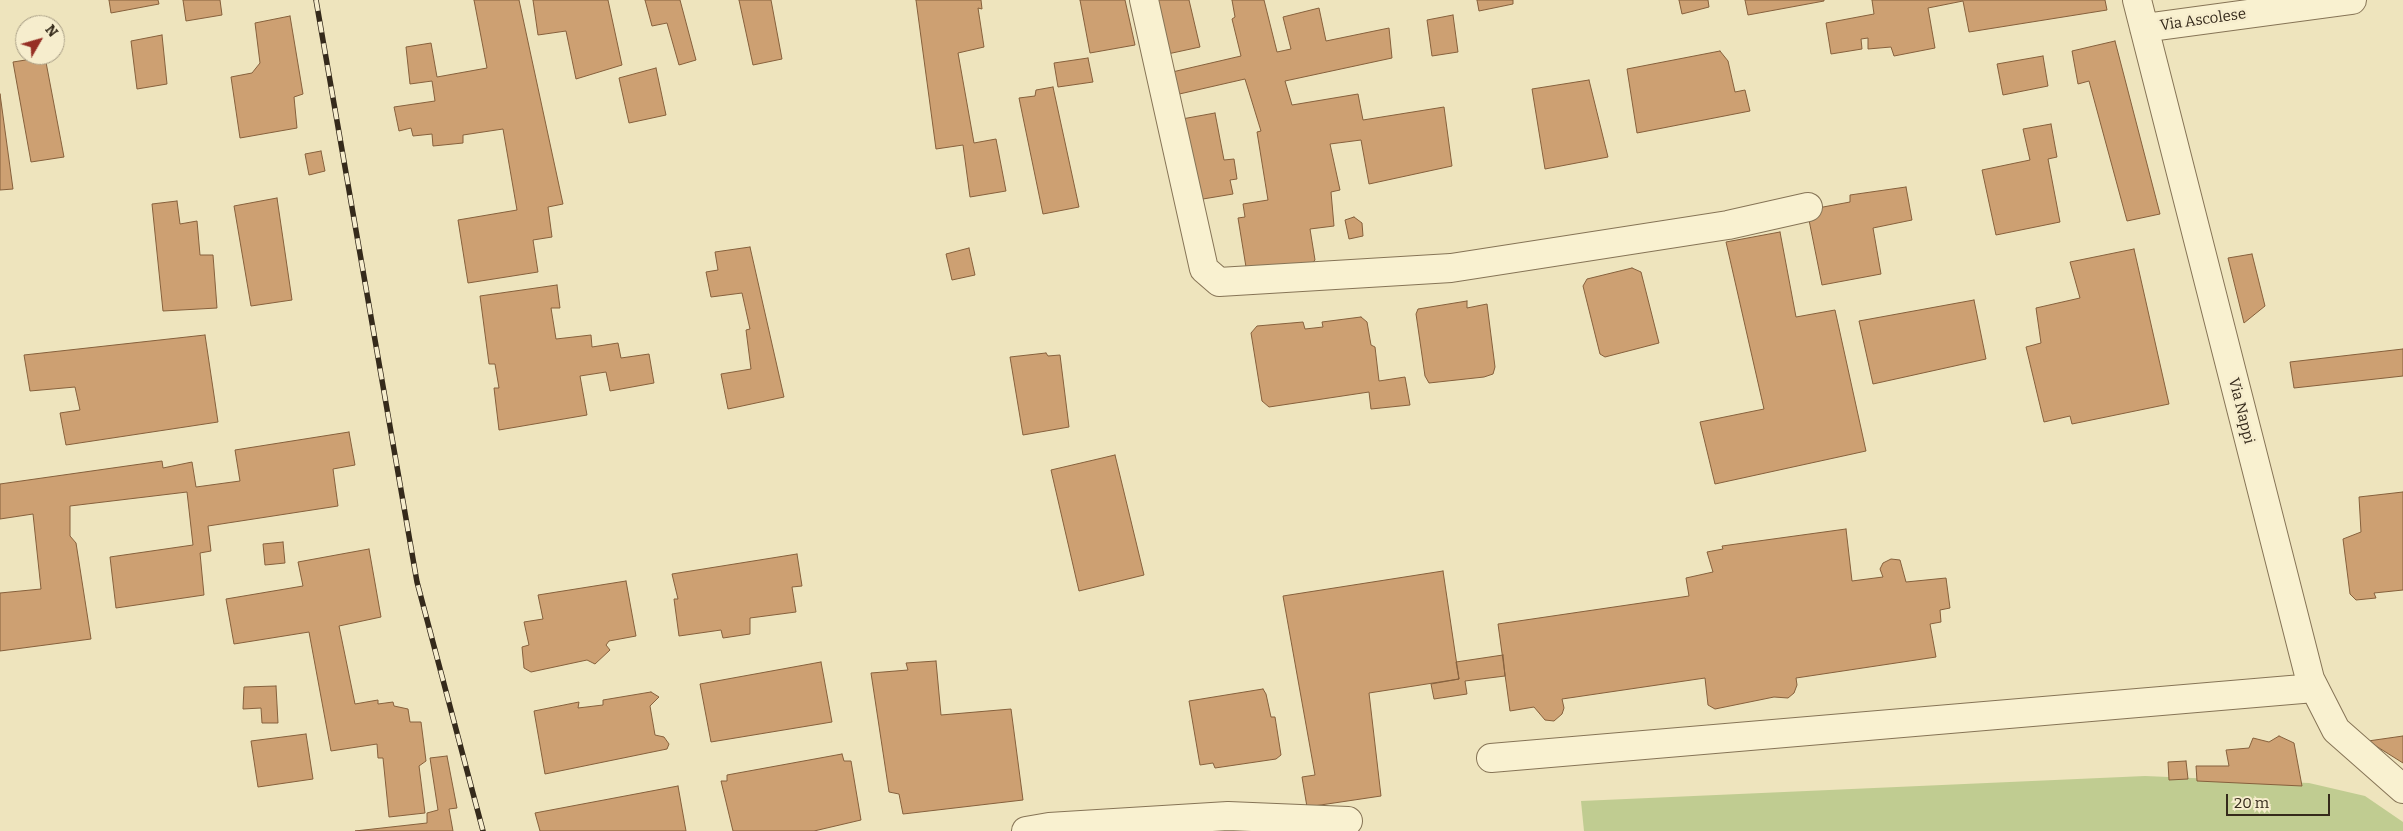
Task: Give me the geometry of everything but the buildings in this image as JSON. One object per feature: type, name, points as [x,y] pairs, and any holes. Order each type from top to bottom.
[{"type":"street","points":[[1144,0],[1204,269],[1219,282],[1451,268],[1728,225],[1808,207]]},
{"type":"street","name":"Via Nappi","points":[[2137,0],[2314,688],[2336,730],[2403,789]]},
{"type":"street","name":"Via Ascolese","points":[[2144,28],[2352,0]]},
{"type":"street","points":[[1490,758],[2314,688]]},
{"type":"street","points":[[1041,830],[1228,816],[1348,821]]},
{"type":"green space","points":[[2145,776],[2309,783],[2365,796],[2403,822],[2403,831],[1584,831],[1581,801]]},
{"type":"railway","points":[[316,0],[417,582],[483,831]]}]
